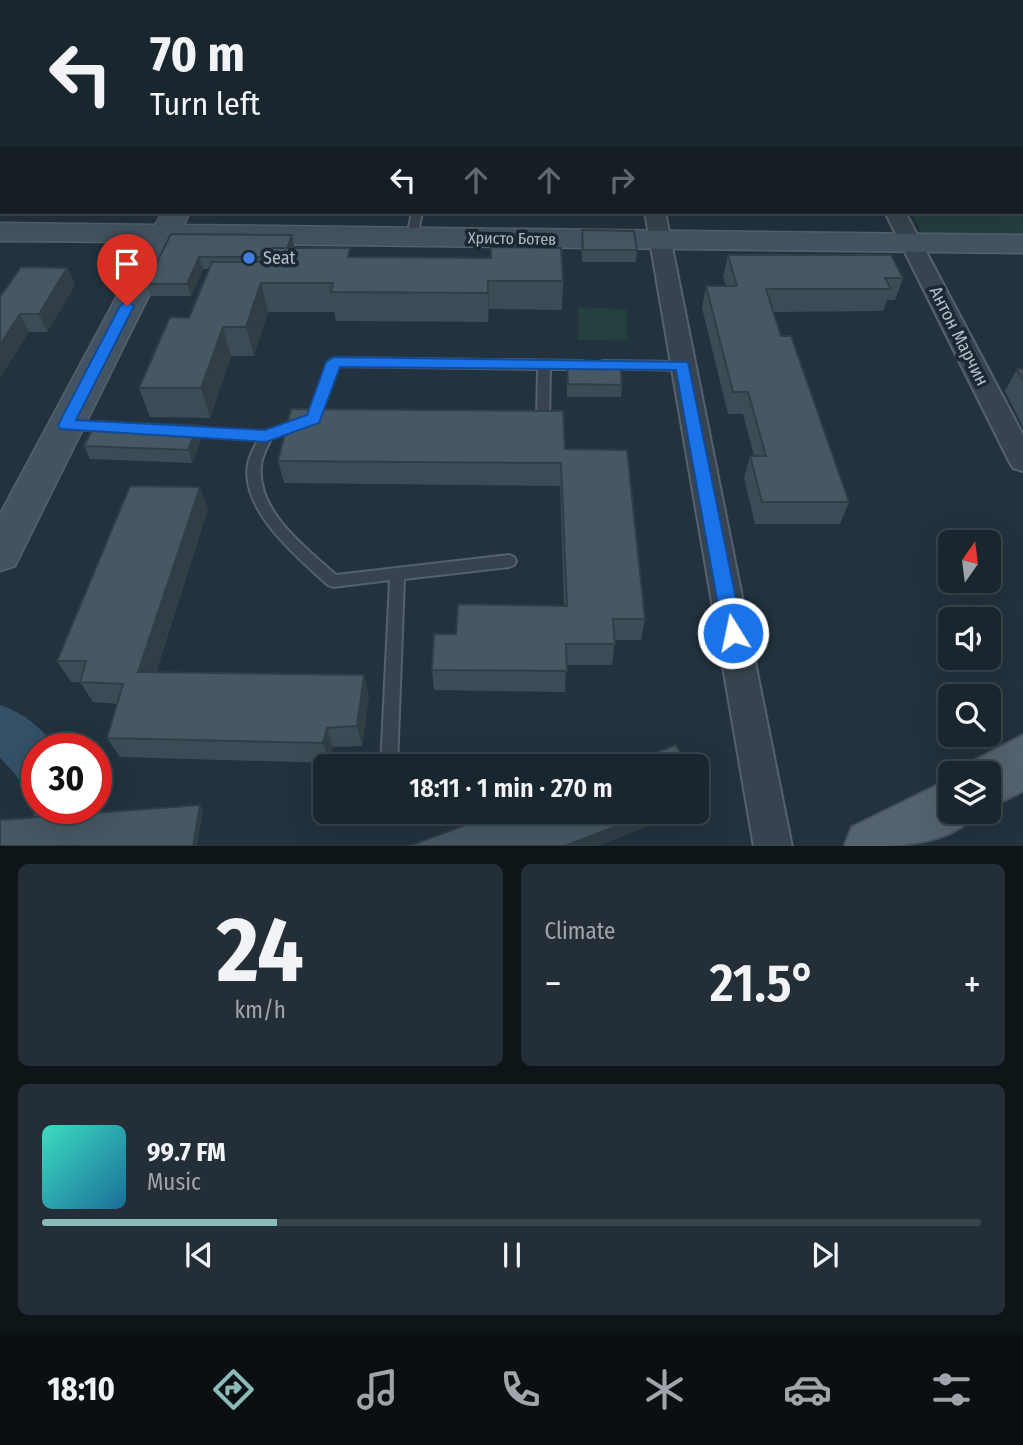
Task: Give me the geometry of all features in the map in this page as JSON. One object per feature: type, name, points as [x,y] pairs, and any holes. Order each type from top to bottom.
[{"type":"main road","points":[[1001,775],[1023,761]]},
{"type":"main road","points":[[873,846],[938,812]]},
{"type":"street","name":"Антон Марчин","points":[[896,214],[1023,461]]},
{"type":"street","name":"Христо Ботев","points":[[1,234],[170,223],[657,226],[911,242],[1023,243]]},
{"type":"street","points":[[0,554],[170,223]]},
{"type":"street","points":[[657,226],[773,846]]},
{"type":"lane","points":[[313,419],[334,362],[683,366]]},
{"type":"lane","points":[[516,421],[543,421],[544,365]]},
{"type":"lane","points":[[173,431],[266,436],[313,419],[327,419]]},
{"type":"lane","points":[[66,425],[119,428]]},
{"type":"lane","points":[[266,436],[255,463],[256,489],[271,519],[333,581],[509,561]]},
{"type":"lane","points":[[390,754],[397,574]]},
{"type":"green space","points":[[912,214],[1023,214],[1023,238],[924,237]]},
{"type":"green space","points":[[578,307],[626,309],[628,341],[578,340]]},
{"type":"water","points":[[0,705],[17,712],[44,733],[21,733],[21,784],[0,758]]},
{"type":"water","points":[[35,824],[85,824],[86,830],[36,831]]},
{"type":"building","points":[[582,230],[634,231],[637,250],[583,250]]},
{"type":"building","points":[[171,234],[292,235],[287,248],[272,248],[268,257],[199,257],[187,284],[146,284]]},
{"type":"building","points":[[491,247],[561,248],[563,281],[488,281],[488,293],[331,292],[333,283],[261,283],[246,327],[223,327],[201,388],[139,388],[170,317],[189,318],[212,262],[267,262],[272,248],[350,248],[348,257],[491,258]]},
{"type":"building","points":[[728,255],[891,255],[903,278],[885,278],[891,289],[766,289],[781,336],[791,336],[849,502],[762,502],[750,456],[766,456],[748,392],[733,392],[706,286],[737,286]]},
{"type":"building","points":[[21,267],[67,268],[39,314],[20,314],[0,345],[0,297]]},
{"type":"building","points":[[567,362],[620,363],[622,385],[568,384]]},
{"type":"building","points":[[1017,369],[1023,369],[1023,381]]},
{"type":"building","points":[[291,409],[563,411],[565,449],[627,450],[645,619],[613,619],[615,644],[566,644],[567,671],[432,670],[434,634],[456,634],[458,604],[567,606],[561,463],[278,461]]},
{"type":"building","points":[[96,422],[198,425],[188,450],[84,446]]},
{"type":"building","points":[[130,486],[200,487],[138,672],[364,675],[357,726],[327,728],[323,743],[112,738],[112,733],[108,733],[123,684],[80,682],[86,661],[57,661]]},
{"type":"building","points":[[676,745],[681,754],[652,754]]},
{"type":"building","points":[[200,805],[193,846],[0,846],[0,820],[21,818],[21,824],[112,824],[112,812]]},
{"type":"building","points":[[468,824],[622,824],[565,846],[409,846]]},
{"type":"place","name":"Seat","points":[[249,258]]},
{"type":"route","points":[[127,306],[66,425],[266,436],[313,419],[334,362],[683,366],[733,633]]}]
